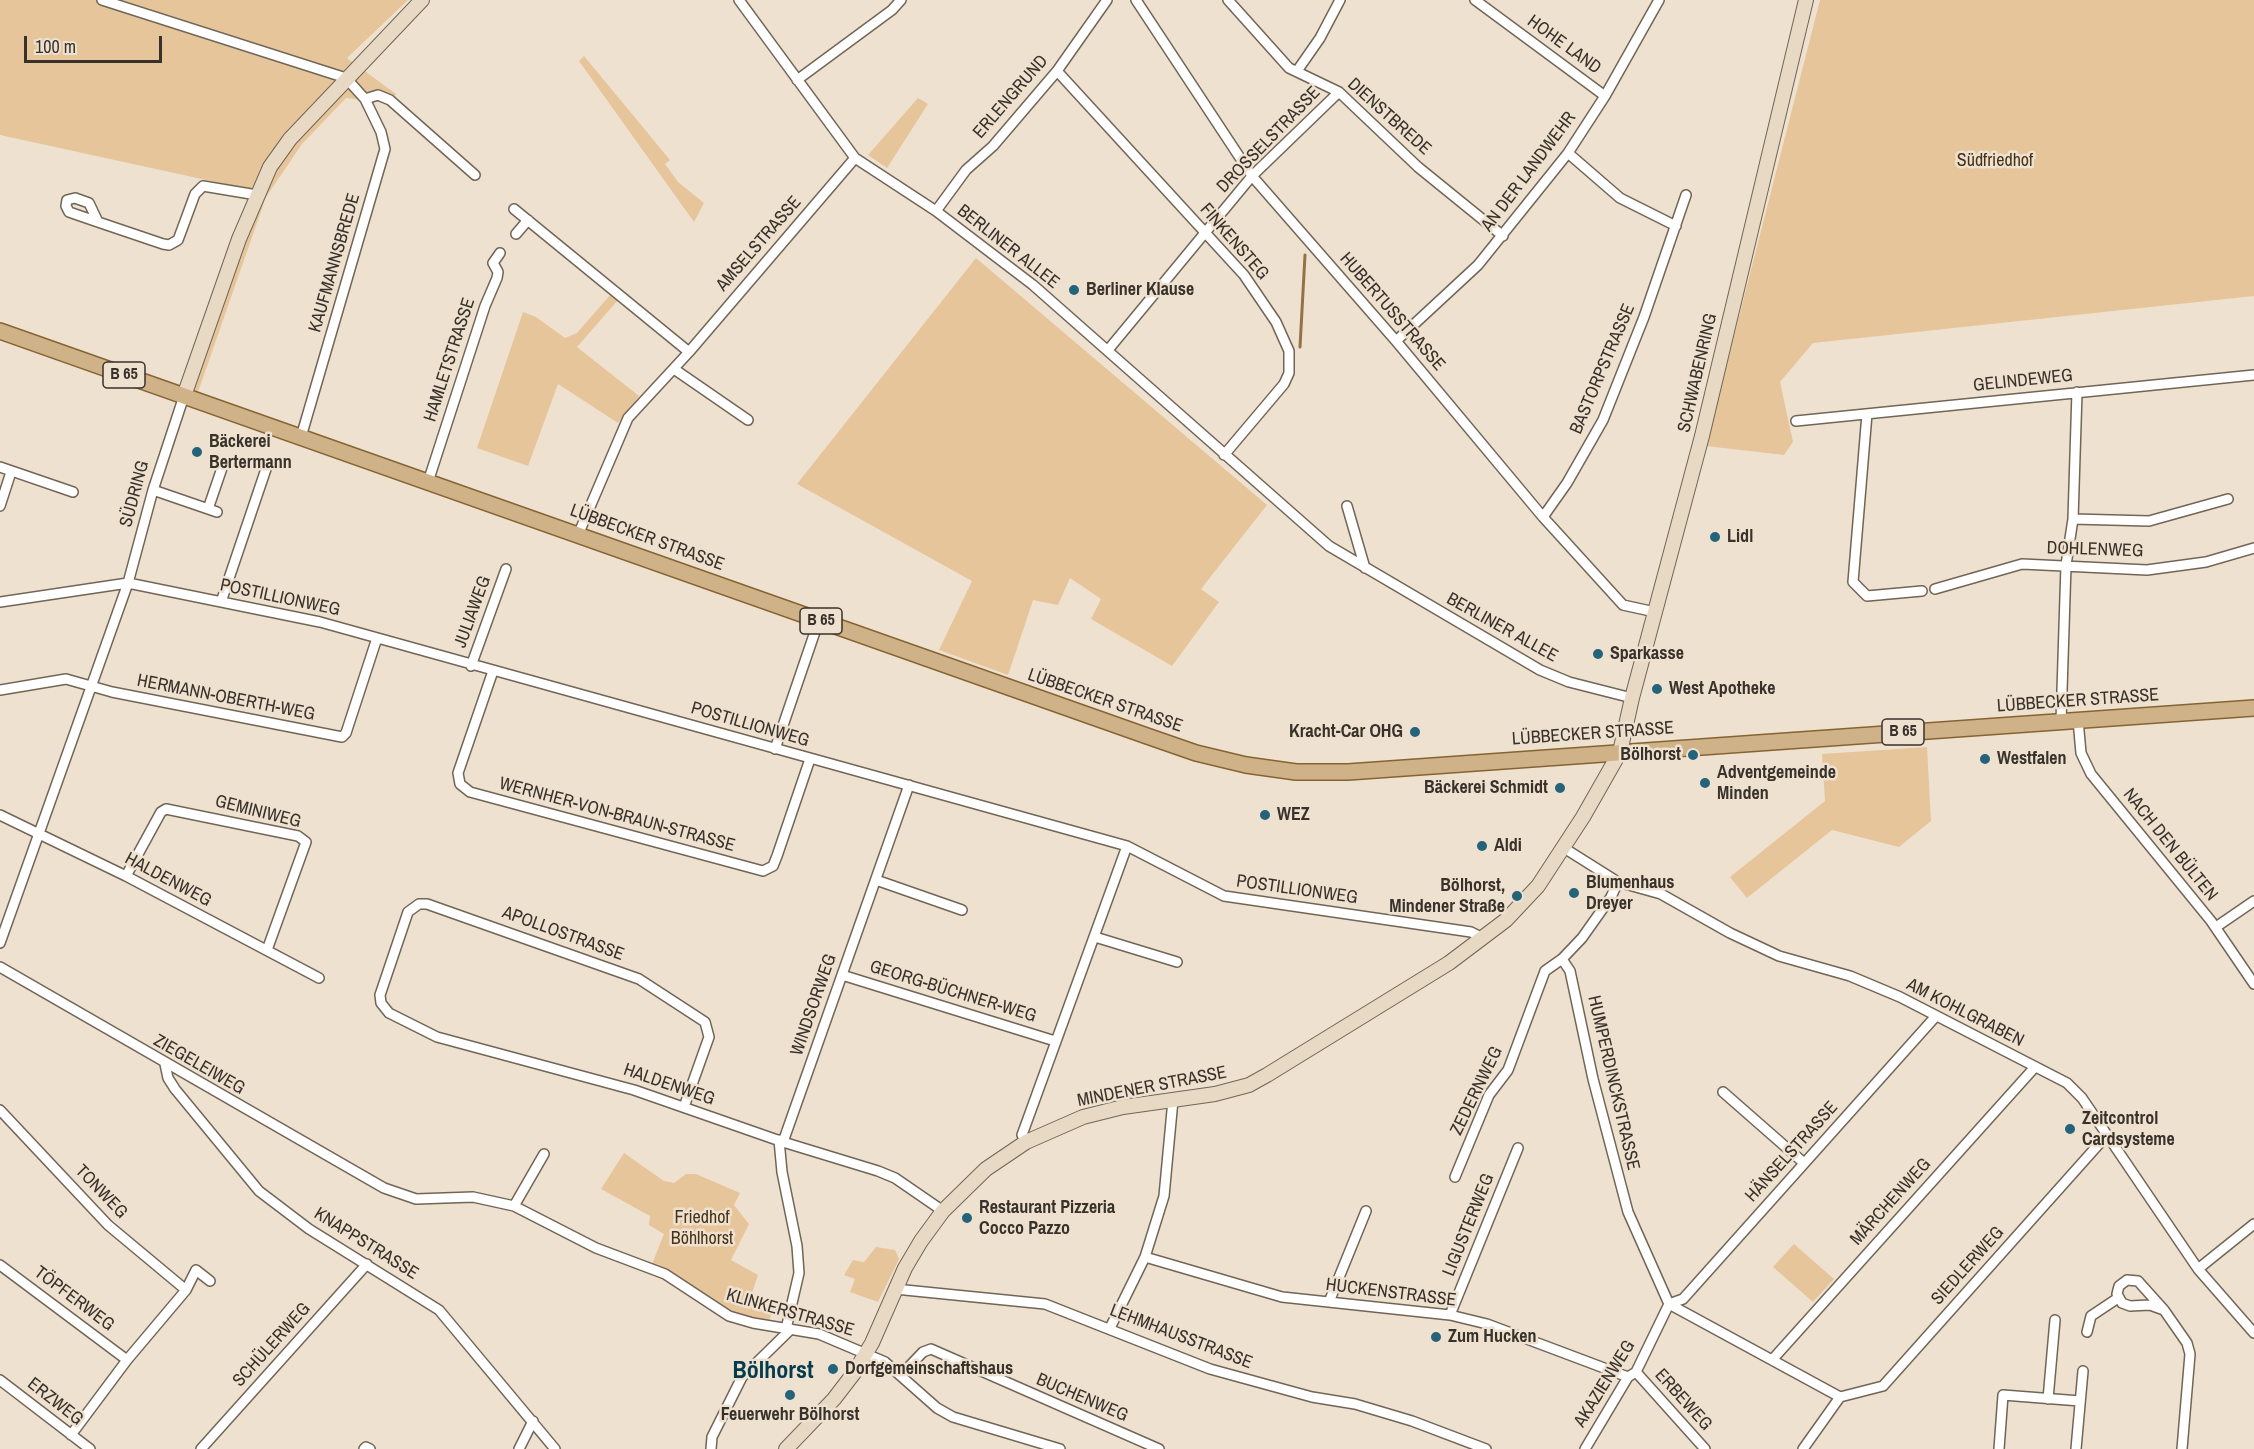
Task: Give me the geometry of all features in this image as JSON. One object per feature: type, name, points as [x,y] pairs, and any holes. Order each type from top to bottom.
[{"type":"main road","name":"LÜBBECKER STRASSE","points":[[0,331],[1196,753],[1246,765],[1296,772],[1348,772],[2254,708]]},
{"type":"street","points":[[102,0],[346,78]]},
{"type":"street","name":"SÜDRING","points":[[0,943],[128,583],[153,490],[184,396],[257,195],[270,166],[290,139],[422,0]]},
{"type":"street","name":"BERLINER ALLEE","points":[[739,0],[855,158],[936,211],[1033,285],[1329,546],[1540,669],[1569,682],[1632,698]]},
{"type":"street","points":[[797,80],[892,10],[901,0]]},
{"type":"street","name":"ERLENGRUND","points":[[936,211],[966,170],[993,146],[1057,70],[1107,0]]},
{"type":"street","name":"HUBERTUSSTRASSE","points":[[1136,0],[1252,176],[1396,341],[1543,517],[1623,605],[1654,612]]},
{"type":"street","name":"DIENSTBREDE","points":[[1228,0],[1273,51],[1297,71],[1339,92],[1418,167],[1503,236]]},
{"type":"street","points":[[1297,71],[1320,38],[1340,0]]},
{"type":"street","name":"HOHE LAND","points":[[1474,0],[1605,96]]},
{"type":"street","name":"AN DER LANDWEHR","points":[[1396,341],[1452,291],[1503,236],[1569,153],[1605,96],[1659,0]]},
{"type":"street","name":"SCHWABENRING","points":[[1620,752],[1654,612],[1702,436],[1806,0]]},
{"type":"street","name":"FINKENSTEG","points":[[1057,70],[1262,298],[1284,341],[1290,362],[1289,373],[1284,384],[1224,454]]},
{"type":"street","name":"KAUFMANNSBREDE","points":[[301,437],[385,149],[381,132],[365,99],[346,78]]},
{"type":"street","name":"DROSSELSTRASSE","points":[[1108,350],[1252,176],[1339,92]]},
{"type":"street","points":[[365,99],[378,95],[390,100],[475,175]]},
{"type":"street","points":[[1569,153],[1620,198],[1676,226]]},
{"type":"street","name":"AMSELSTRASSE","points":[[578,535],[623,424],[689,352],[855,158]]},
{"type":"street","points":[[98,222],[169,245],[178,240],[195,194],[203,186],[257,195]]},
{"type":"street","name":"BASTORPSTRASSE","points":[[1543,517],[1567,483],[1603,420],[1644,317],[1686,195]]},
{"type":"street","points":[[514,209],[689,352]]},
{"type":"street","points":[[516,234],[528,220]]},
{"type":"street","name":"HAMLETSTRASSE","points":[[428,482],[485,306],[497,278],[498,272],[493,264],[500,252]]},
{"type":"street","points":[[674,369],[748,420]]},
{"type":"street","name":"GELINDEWEG","points":[[1796,421],[2254,375]]},
{"type":"street","points":[[2061,722],[2066,565],[2073,519],[2078,392]]},
{"type":"street","points":[[1868,414],[1853,582],[1867,596],[1922,591]]},
{"type":"street","points":[[0,467],[74,492]]},
{"type":"street","points":[[153,490],[213,511],[222,468]]},
{"type":"street","points":[[221,602],[266,469]]},
{"type":"street","points":[[0,506],[11,472]]},
{"type":"street","points":[[2073,519],[2149,521],[2228,499]]},
{"type":"street","points":[[1347,506],[1365,568]]},
{"type":"street","name":"DOHLENWEG","points":[[1935,589],[2022,564],[2117,570],[2177,567],[2254,548]]},
{"type":"street","name":"JULIAWEG","points":[[471,666],[506,568]]},
{"type":"street","name":"POSTILLIONWEG","points":[[0,602],[128,583],[320,622],[471,666],[1127,846],[1224,896],[1471,932],[1483,938]]},
{"type":"street","points":[[775,749],[819,620]]},
{"type":"street","name":"HERMANN-OBERTH-WEG","points":[[0,690],[66,679],[112,692],[342,737],[346,733],[377,638]]},
{"type":"street","name":"WERNHER-VON-BRAUN-STRASSE","points":[[492,671],[458,773],[463,788],[482,795],[763,871],[773,866],[810,759]]},
{"type":"street","name":"NACH DEN BÜLTEN","points":[[2078,720],[2081,753],[2091,774],[2216,927],[2254,984]]},
{"type":"street","name":"MINDENER STRASSE","points":[[786,1449],[834,1399],[866,1353],[895,1289],[921,1241],[943,1211],[986,1169],[1026,1142],[1083,1117],[1123,1107],[1233,1090],[1267,1076],[1396,998],[1483,938],[1523,902],[1564,848],[1620,752]]},
{"type":"street","name":"WINDSORWEG","points":[[788,1329],[799,1274],[797,1246],[782,1172],[781,1141],[909,785]]},
{"type":"street","name":"GEMINIWEG","points":[[126,876],[161,812],[166,809],[298,836],[306,842],[267,950]]},
{"type":"street","name":"HALDENWEG","points":[[0,814],[126,876],[319,978]]},
{"type":"street","points":[[1026,1142],[1022,1136],[1127,846]]},
{"type":"street","name":"AM KOHLGRABEN","points":[[1564,848],[1618,882],[1661,894],[1730,933],[1779,956],[1850,976],[2067,1083],[2082,1098],[2198,1269],[2254,1333]]},
{"type":"street","points":[[876,880],[962,910]]},
{"type":"street","points":[[1562,959],[1582,938],[1611,897],[1618,882]]},
{"type":"street","points":[[2216,927],[2254,901]]},
{"type":"street","name":"APOLLOSTRASSE","points":[[381,1003],[381,990],[408,912],[419,904],[428,904],[639,978],[705,1022],[709,1037],[684,1107]]},
{"type":"street","points":[[1095,937],[1178,962]]},
{"type":"street","name":"ZEDERNWEG","points":[[1455,1177],[1489,1095],[1508,1070],[1545,971],[1562,959]]},
{"type":"street","name":"HUMPERDINCKSTRASSE","points":[[1562,959],[1570,970],[1593,1079],[1628,1212],[1669,1304]]},
{"type":"street","name":"ZIEGELEIWEG","points":[[0,967],[384,1188]]},
{"type":"street","name":"GEORG-BÜCHNER-WEG","points":[[842,975],[1055,1041]]},
{"type":"street","name":"HALDENWEG","points":[[381,1003],[389,1012],[437,1037],[607,1082],[895,1178],[943,1211]]},
{"type":"street","name":"HÄNSELSTRASSE","points":[[1669,1304],[1683,1299],[1935,1016]]},
{"type":"street","name":"KNAPPSTRASSE","points":[[165,1064],[168,1078],[175,1089],[260,1191],[309,1229],[439,1310],[555,1449]]},
{"type":"street","name":"MÄRCHENWEG","points":[[1772,1360],[2035,1067]]},
{"type":"street","points":[[1723,1092],[1804,1163]]},
{"type":"street","points":[[1110,1328],[1145,1257],[1164,1196],[1173,1100]]},
{"type":"street","name":"TONWEG","points":[[0,1110],[108,1225],[186,1290]]},
{"type":"street","name":"SIEDLERWEG","points":[[1840,1397],[1862,1393],[1886,1383],[2107,1135]]},
{"type":"street","name":"LIGUSTERWEG","points":[[1450,1315],[1518,1148]]},
{"type":"street","points":[[514,1206],[544,1154]]},
{"type":"street","name":"KLINKERSTRASSE","points":[[384,1188],[416,1199],[472,1197],[514,1206],[596,1248],[665,1274],[729,1316],[819,1334],[885,1362],[937,1408],[953,1417],[1060,1449]]},
{"type":"street","points":[[1329,1302],[1366,1210]]},
{"type":"street","points":[[2198,1269],[2254,1224]]},
{"type":"street","name":"HUCKENSTRASSE","points":[[1145,1257],[1282,1297],[1450,1315],[1487,1324],[1632,1375]]},
{"type":"street","name":"SCHÜLERWEG","points":[[201,1449],[367,1264]]},
{"type":"street","name":"TÖPFERWEG","points":[[0,1265],[128,1360]]},
{"type":"street","points":[[71,1436],[128,1360],[186,1290],[196,1270],[210,1281]]},
{"type":"street","points":[[2118,1298],[2119,1286],[2127,1280],[2134,1280],[2142,1284],[2184,1335],[2190,1354],[2182,1449]]},
{"type":"street","name":"LEHMHAUSSTRASSE","points":[[895,1289],[1036,1302],[1070,1312],[1210,1369],[1312,1397],[1355,1404],[1412,1421],[1486,1449]]},
{"type":"street","points":[[2118,1298],[2127,1305],[2150,1305],[2164,1310]]},
{"type":"street","points":[[2087,1332],[2091,1316],[2118,1298]]},
{"type":"street","points":[[1669,1304],[1840,1397],[1803,1449]]},
{"type":"street","name":"AKAZIENWEG","points":[[1585,1449],[1632,1375],[1669,1304]]},
{"type":"street","points":[[2048,1399],[2055,1320]]},
{"type":"street","points":[[711,1449],[712,1437],[742,1377],[788,1329]]},
{"type":"street","name":"BUCHENWEG","points":[[901,1375],[923,1352],[931,1349],[1159,1449]]},
{"type":"street","points":[[2076,1449],[2083,1371]]},
{"type":"street","name":"ERBEWEG","points":[[1632,1375],[1705,1449]]},
{"type":"street","name":"ERZWEG","points":[[0,1380],[90,1449]]},
{"type":"street","points":[[1999,1449],[2003,1395],[2080,1401]]},
{"type":"street","points":[[519,1449],[533,1421]]},
{"type":"street","points":[[364,1449],[370,1449]]},
{"type":"green space","points":[[0,0],[408,0],[347,58],[396,94],[389,103],[346,98],[302,144],[266,197],[198,392],[180,384],[252,190],[0,135]]},
{"type":"green space","name":"Südfriedhof","points":[[1820,0],[2254,0],[2254,296],[1813,343],[1780,382],[1793,442],[1784,455],[1706,446]]},
{"type":"green space","points":[[584,56],[670,160],[665,164],[678,182],[704,203],[694,222],[579,61]]},
{"type":"green space","points":[[918,98],[928,104],[887,168],[868,155]]},
{"type":"green space","points":[[976,258],[1267,505],[1201,589],[1219,602],[1172,666],[1091,619],[1101,599],[1070,578],[1058,605],[1033,600],[1008,675],[939,650],[972,581],[797,484]]},
{"type":"green space","points":[[611,294],[618,300],[577,347],[639,396],[618,423],[558,384],[528,466],[477,448],[523,312],[536,317],[565,338],[577,333]]},
{"type":"green space","points":[[1927,747],[1931,821],[1899,847],[1832,830],[1747,898],[1730,877],[1825,801],[1822,754]]},
{"type":"green space","name":"Friedhof Böhlhorst","points":[[624,1153],[664,1181],[674,1183],[686,1174],[696,1174],[740,1193],[734,1205],[749,1224],[731,1260],[758,1275],[750,1299],[772,1313],[768,1323],[727,1309],[652,1264],[664,1234],[649,1225],[650,1216],[601,1189]]},
{"type":"green space","points":[[1794,1244],[1834,1279],[1813,1302],[1773,1267]]},
{"type":"green space","points":[[876,1247],[895,1250],[899,1259],[878,1302],[850,1292],[855,1279],[844,1275],[853,1260],[864,1262]]},
{"type":"waterway","points":[[1300,347],[1305,255]]},
{"type":"place","name":"Berliner Klause","points":[[1074,290]]},
{"type":"place","name":"Bäckerei Bertermann","points":[[197,452]]},
{"type":"place","name":"Lidl","points":[[1715,537]]},
{"type":"place","name":"Sparkasse","points":[[1598,654]]},
{"type":"place","name":"West Apotheke","points":[[1657,689]]},
{"type":"place","name":"Kracht-Car OHG","points":[[1415,732]]},
{"type":"place","name":"Bölhorst","points":[[1693,755]]},
{"type":"place","name":"Westfalen","points":[[1985,759]]},
{"type":"place","name":"Adventgemeinde Minden","points":[[1705,783]]},
{"type":"place","name":"Bäckerei Schmidt","points":[[1560,788]]},
{"type":"place","name":"WEZ","points":[[1265,815]]},
{"type":"place","name":"Aldi","points":[[1482,846]]},
{"type":"place","name":"Blumenhaus Dreyer","points":[[1574,893]]},
{"type":"place","name":"Bölhorst, Mindener Straße","points":[[1517,896]]},
{"type":"place","name":"Zeitcontrol Cardsysteme","points":[[2070,1129]]},
{"type":"place","name":"Restaurant Pizzeria Cocco Pazzo","points":[[967,1218]]},
{"type":"place","name":"Zum Hucken","points":[[1436,1337]]},
{"type":"place","name":"Dorfgemeinschaftshaus","points":[[833,1369]]},
{"type":"place","name":"Feuerwehr Bölhorst","points":[[790,1395]]},
{"type":"district","name":"Bölhorst","points":[[773,1372]]}]
